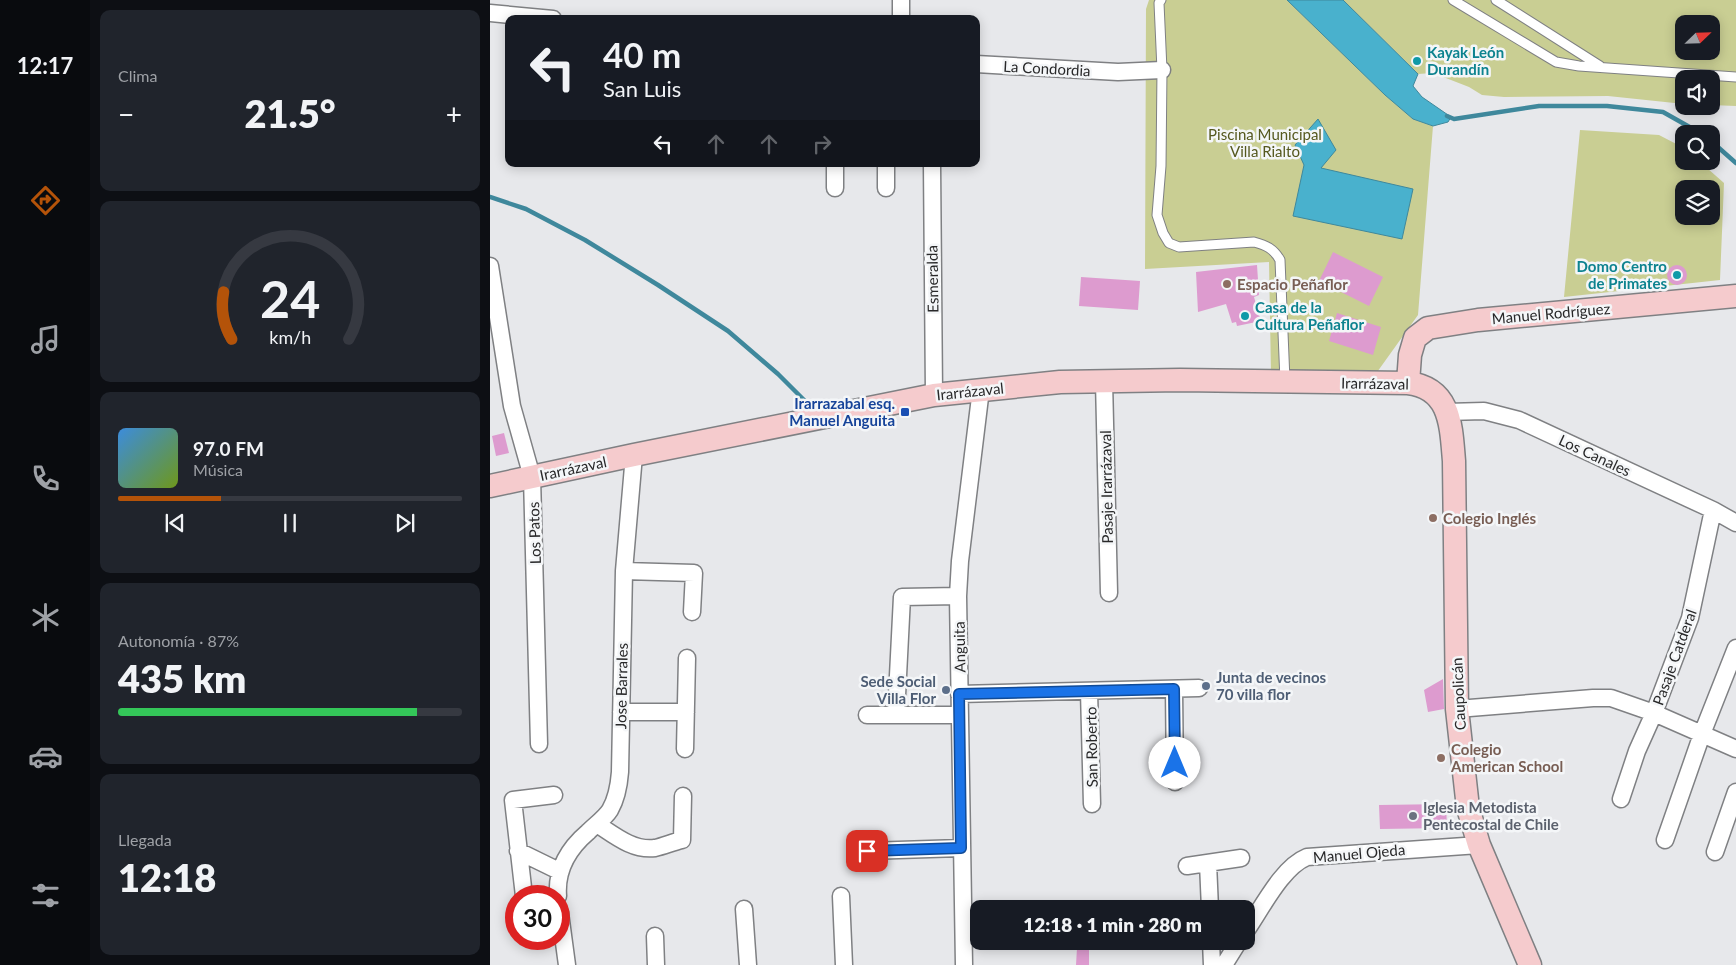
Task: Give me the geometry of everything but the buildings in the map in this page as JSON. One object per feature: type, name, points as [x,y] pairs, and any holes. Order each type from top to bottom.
[{"type":"main road","name":"Manuel Rodríguez","points":[[1408,384],[1410,355],[1415,338],[1428,328],[1478,320],[1736,296]]},
{"type":"main road","name":"Irarrázaval","points":[[490,486],[934,395],[1060,382],[1419,384],[1431,390],[1441,399],[1446,412]]},
{"type":"main road","name":"Caupolicán","points":[[1446,412],[1452,437],[1454,461],[1457,709],[1468,808],[1479,844],[1530,965]]},
{"type":"street","points":[[901,0],[901,15]]},
{"type":"street","points":[[490,13],[511,15]]},
{"type":"street","name":"La Condordia","points":[[980,64],[1118,72],[1162,70]]},
{"type":"street","points":[[835,167],[835,188]]},
{"type":"street","points":[[886,167],[886,188]]},
{"type":"street","name":"Esmeralda","points":[[932,167],[934,395]]},
{"type":"street","name":"Los Patos","points":[[490,266],[492,301],[512,406],[532,477],[540,744]]},
{"type":"street","name":"Pasaje Irarrázaval","points":[[1104,381],[1109,593]]},
{"type":"street","name":"Anguita","points":[[964,965],[958,602],[960,561],[981,389]]},
{"type":"street","name":"Los Canales","points":[[1446,412],[1484,411],[1519,420],[1713,510],[1736,523]]},
{"type":"street","name":"Jose Barrales","points":[[558,885],[559,871],[569,853],[582,837],[610,810],[618,793],[624,571],[634,455]]},
{"type":"street","name":"Pasaje Catderal","points":[[1621,799],[1637,751],[1654,713],[1690,618],[1713,510]]},
{"type":"street","points":[[624,571],[694,573],[692,612]]},
{"type":"street","points":[[896,715],[902,597],[958,602]]},
{"type":"street","points":[[1665,840],[1702,734],[1736,648]]},
{"type":"street","points":[[685,749],[688,658]]},
{"type":"street","points":[[959,694],[1199,688]]},
{"type":"street","points":[[1174,689],[1175,782]]},
{"type":"street","name":"San Roberto","points":[[1090,691],[1092,804]]},
{"type":"street","points":[[1457,709],[1611,698],[1654,713],[1736,749]]},
{"type":"street","points":[[620,712],[686,712]]},
{"type":"street","points":[[867,715],[960,715]]},
{"type":"street","points":[[1715,852],[1736,792]]},
{"type":"street","points":[[523,885],[513,800],[554,795]]},
{"type":"street","points":[[597,824],[638,848],[654,848],[682,840],[683,796]]},
{"type":"street","name":"Manuel Ojeda","points":[[1255,918],[1292,865],[1307,857],[1479,844]]},
{"type":"street","points":[[867,851],[961,848]]},
{"type":"street","points":[[518,851],[559,871]]},
{"type":"street","points":[[1186,866],[1242,858]]},
{"type":"street","points":[[1208,863],[1210,900]]},
{"type":"street","points":[[841,896],[844,965]]},
{"type":"street","points":[[744,908],[748,965]]},
{"type":"street","points":[[655,936],[656,965]]},
{"type":"street","points":[[565,950],[567,965]]},
{"type":"street","points":[[1211,950],[1212,965]]},
{"type":"street","points":[[1224,965],[1234,950]]},
{"type":"lane","points":[[1161,0],[1159,3],[1162,70],[1161,166],[1158,215],[1163,233],[1169,243],[1179,247],[1254,242],[1265,245],[1276,252],[1280,260],[1285,382]]},
{"type":"lane","points":[[1453,0],[1556,62],[1602,68],[1736,77]]},
{"type":"lane","points":[[1496,0],[1602,68]]},
{"type":"green space","name":"Piscina Municipal Villa Rialto","points":[[1149,0],[1287,0],[1385,95],[1413,119],[1433,126],[1418,315],[1375,375],[1271,374],[1269,262],[1145,269],[1146,9]]},
{"type":"green space","points":[[1343,0],[1736,0],[1736,106],[1720,105],[1720,70],[1675,70],[1675,103],[1608,96],[1504,97],[1482,95],[1469,87],[1433,73],[1418,74]]},
{"type":"green space","points":[[1580,130],[1659,135],[1675,143],[1675,170],[1709,170],[1724,183],[1720,280],[1564,297]]},
{"type":"water","points":[[1287,0],[1343,0],[1418,74],[1413,86],[1422,97],[1451,117],[1448,122],[1433,126],[1413,119],[1385,95]]},
{"type":"water","points":[[1318,119],[1336,150],[1321,168],[1413,189],[1402,239],[1293,216],[1304,165],[1295,145]]},
{"type":"waterway","points":[[1447,116],[1454,119],[1539,106],[1607,106],[1663,112],[1686,125]]},
{"type":"waterway","points":[[1720,149],[1736,163]]},
{"type":"waterway","points":[[490,197],[526,209],[585,240],[658,285],[728,331],[778,374],[804,400]]},
{"type":"place","name":"Kayak León Durandín","points":[[1417,61]]},
{"type":"place","name":"Domo Centro de Primates","points":[[1677,275]]},
{"type":"place","name":"Espacio Peñaflor","points":[[1227,284]]},
{"type":"place","name":"Casa de la Cultura Peñaflor","points":[[1245,316]]},
{"type":"place","name":"Irarrazabal esq. Manuel Anguita","points":[[905,412]]},
{"type":"place","name":"Colegio Inglés","points":[[1433,518]]},
{"type":"place","name":"Junta de vecinos 70 villa flor","points":[[1206,686]]},
{"type":"place","name":"Sede Social Villa Flor","points":[[946,690]]},
{"type":"place","name":"Colegio American School","points":[[1441,758]]},
{"type":"place","name":"Iglesia Metodista Pentecostal de Chile","points":[[1413,816]]},
{"type":"route","points":[[867,851],[961,848],[959,694],[1174,689],[1175,763]]}]
